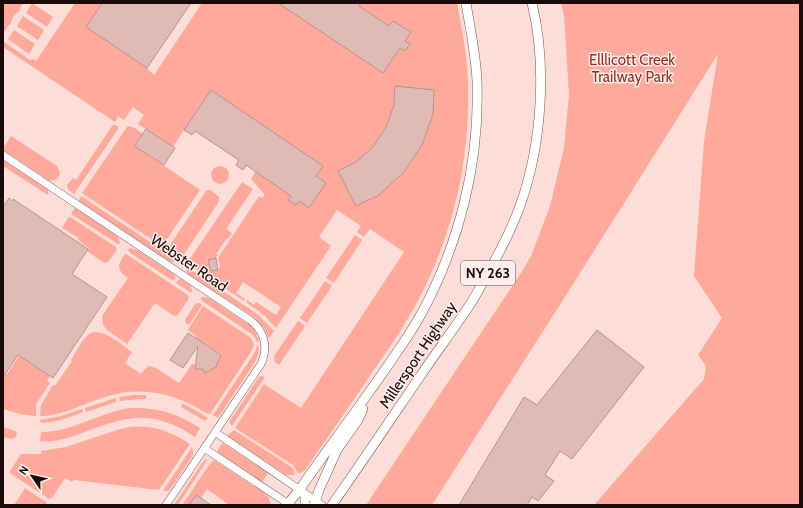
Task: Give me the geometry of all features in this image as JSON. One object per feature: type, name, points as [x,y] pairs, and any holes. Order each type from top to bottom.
[{"type":"main road","name":"Millersport Highway","points":[[288,505],[373,388],[415,325],[447,258],[460,219],[475,146],[477,80],[472,36],[466,3]]},
{"type":"main road","name":"Millersport Highway","points":[[332,505],[473,300],[509,233],[521,202],[530,168],[536,139],[540,106],[539,45],[536,19],[532,3]]},
{"type":"main road","points":[[317,503],[319,490],[337,450],[358,420],[373,388]]},
{"type":"main road","points":[[300,489],[305,496],[305,505]]},
{"type":"street","name":"Webster Road","points":[[3,155],[250,320],[256,325],[264,338],[265,349],[262,360],[166,505]]},
{"type":"street","points":[[215,432],[300,489],[317,503]]},
{"type":"street","points":[[204,448],[288,505]]},
{"type":"green space","points":[[3,3],[23,3],[20,11],[15,15],[11,24],[3,33]]},
{"type":"green space","points":[[32,3],[53,17],[47,27],[26,13]]},
{"type":"green space","points":[[75,3],[102,3],[86,27],[147,68],[154,75],[202,3],[457,3],[467,66],[468,115],[462,172],[449,227],[428,280],[404,325],[305,470],[299,474],[293,465],[235,428],[264,384],[301,408],[404,252],[370,229],[364,237],[357,232],[361,226],[337,210],[319,237],[331,246],[276,328],[264,315],[246,302],[247,300],[254,305],[256,302],[276,315],[281,307],[243,282],[236,293],[245,299],[244,301],[187,263],[242,182],[253,189],[226,229],[232,233],[216,254],[218,255],[216,258],[207,260],[211,271],[218,270],[220,267],[218,258],[259,196],[262,198],[265,195],[251,179],[256,171],[247,165],[243,170],[236,165],[238,160],[195,131],[192,135],[184,130],[173,147],[138,124],[144,115],[133,107],[124,120],[118,116],[115,122],[3,47],[3,41],[30,60],[34,59],[36,61]]},
{"type":"green space","name":"Elllicott Creek Trailway Park","points":[[561,3],[800,3],[800,505],[594,505],[704,379],[706,366],[698,355],[722,318],[694,276],[704,141],[718,54],[432,505],[366,505],[531,256],[550,206],[564,148],[569,94],[564,16]]},
{"type":"green space","points":[[23,16],[44,30],[38,40],[17,26]]},
{"type":"green space","points":[[14,30],[35,44],[29,54],[8,39]]},
{"type":"green space","points":[[114,125],[118,126],[118,129],[74,194],[68,189],[67,185],[73,178],[76,180]]},
{"type":"green space","points":[[128,126],[133,127],[143,134],[135,146],[200,190],[165,242],[170,245],[206,191],[210,190],[219,197],[218,203],[181,259],[82,193]]},
{"type":"green space","points":[[11,136],[57,166],[60,173],[57,178],[52,181],[48,180],[3,150]]},
{"type":"green space","points":[[3,160],[47,189],[48,195],[3,166]]},
{"type":"green space","points":[[220,166],[226,169],[229,175],[226,181],[220,184],[214,181],[211,175],[214,169]]},
{"type":"green space","points":[[81,196],[174,258],[174,262],[169,261],[79,201]]},
{"type":"green space","points":[[75,208],[117,236],[120,243],[118,244],[71,214]]},
{"type":"green space","points":[[70,217],[116,247],[117,250],[108,262],[104,263],[87,251],[89,248],[78,240],[79,238],[62,228]]},
{"type":"green space","points":[[355,235],[362,240],[334,283],[326,278]]},
{"type":"green space","points":[[131,248],[137,250],[175,275],[173,281],[129,252],[128,249]]},
{"type":"green space","points":[[126,254],[188,295],[189,298],[178,315],[174,316],[155,303],[127,344],[107,330],[103,325],[102,316],[128,278],[119,268],[124,255]]},
{"type":"green space","points":[[190,269],[257,314],[274,331],[269,338],[264,328],[255,318],[188,274],[186,270]]},
{"type":"green space","points":[[181,279],[191,286],[192,292],[176,283]]},
{"type":"green space","points":[[325,281],[332,286],[307,323],[300,318]]},
{"type":"green space","points":[[201,298],[209,298],[251,326],[259,341],[257,342],[253,335],[201,300]]},
{"type":"green space","points":[[196,303],[202,305],[189,325],[185,320]]},
{"type":"green space","points":[[203,306],[251,338],[254,344],[251,352],[210,414],[173,397],[137,391],[112,395],[65,412],[40,416],[41,405],[53,385],[55,386],[72,361],[71,360],[82,342],[92,333],[97,332],[110,336],[132,352],[125,363],[141,374],[149,366],[156,368],[179,383],[192,364],[195,365],[195,369],[203,369],[205,373],[216,367],[221,354],[195,338],[196,336],[188,330]]},
{"type":"green space","points":[[298,321],[305,326],[279,365],[275,362],[274,356]]},
{"type":"green space","points":[[257,346],[259,347],[255,362],[218,418],[213,415],[255,352]]},
{"type":"green space","points":[[19,356],[50,376],[47,381],[50,383],[36,404],[36,416],[20,414],[3,409],[3,372],[7,374]]},
{"type":"green space","points":[[261,376],[265,377],[232,426],[229,422]]},
{"type":"green space","points":[[146,395],[146,399],[120,401],[119,397]]},
{"type":"green space","points":[[116,398],[116,402],[86,412],[85,408]]},
{"type":"green space","points":[[182,403],[208,418],[205,421],[181,407]]},
{"type":"green space","points":[[129,408],[166,412],[183,418],[200,428],[195,437],[164,421],[150,418],[137,418],[110,423],[60,440],[40,441],[41,432],[75,426],[118,410]]},
{"type":"green space","points":[[82,409],[83,412],[52,422],[41,423],[40,420],[61,416]]},
{"type":"green space","points":[[3,427],[15,431],[17,434],[16,437],[12,439],[3,437]]},
{"type":"green space","points":[[129,427],[154,428],[168,432],[190,444],[159,490],[74,480],[72,482],[65,478],[52,498],[49,499],[10,473],[21,454],[41,454],[41,451],[66,447]]},
{"type":"green space","points":[[234,430],[293,468],[295,475],[286,475],[229,437],[228,435]]},
{"type":"green space","points":[[223,443],[268,473],[262,482],[217,452]]},
{"type":"green space","points":[[192,447],[193,455],[171,488],[168,491],[163,491]]},
{"type":"green space","points":[[208,459],[178,505],[174,505],[202,463]]},
{"type":"green space","points":[[214,460],[264,493],[269,498],[271,505],[229,505],[207,489],[201,498],[189,505],[182,505]]},
{"type":"green space","points":[[25,488],[46,502],[47,505],[14,505]]},
{"type":"building","points":[[102,3],[191,3],[147,68],[86,27]]},
{"type":"building","points":[[278,3],[361,3],[359,6],[389,26],[393,21],[411,32],[405,41],[410,44],[405,51],[400,48],[383,73]]},
{"type":"building","points":[[395,86],[434,90],[433,114],[422,145],[404,172],[379,195],[356,206],[338,171],[356,162],[373,147],[386,127],[394,105]]},
{"type":"building","points":[[211,90],[323,166],[316,176],[326,183],[309,208],[299,201],[296,205],[288,200],[291,196],[246,165],[243,170],[236,165],[239,160],[195,131],[192,135],[184,130]]},
{"type":"building","points":[[146,129],[175,148],[164,165],[134,146]]},
{"type":"building","points":[[9,198],[12,201],[13,199],[88,249],[72,274],[107,297],[53,378],[18,355],[3,377],[3,207]]},
{"type":"building","points":[[216,258],[218,270],[211,271],[208,260]]},
{"type":"building","points":[[597,330],[644,367],[572,459],[560,451],[545,475],[554,481],[538,501],[532,497],[527,505],[459,505],[524,397],[537,405]]},
{"type":"building","points":[[188,333],[221,355],[216,367],[205,373],[203,369],[195,369],[198,346],[183,368],[170,360]]},
{"type":"building","points":[[196,495],[201,498],[211,505],[189,505]]}]
